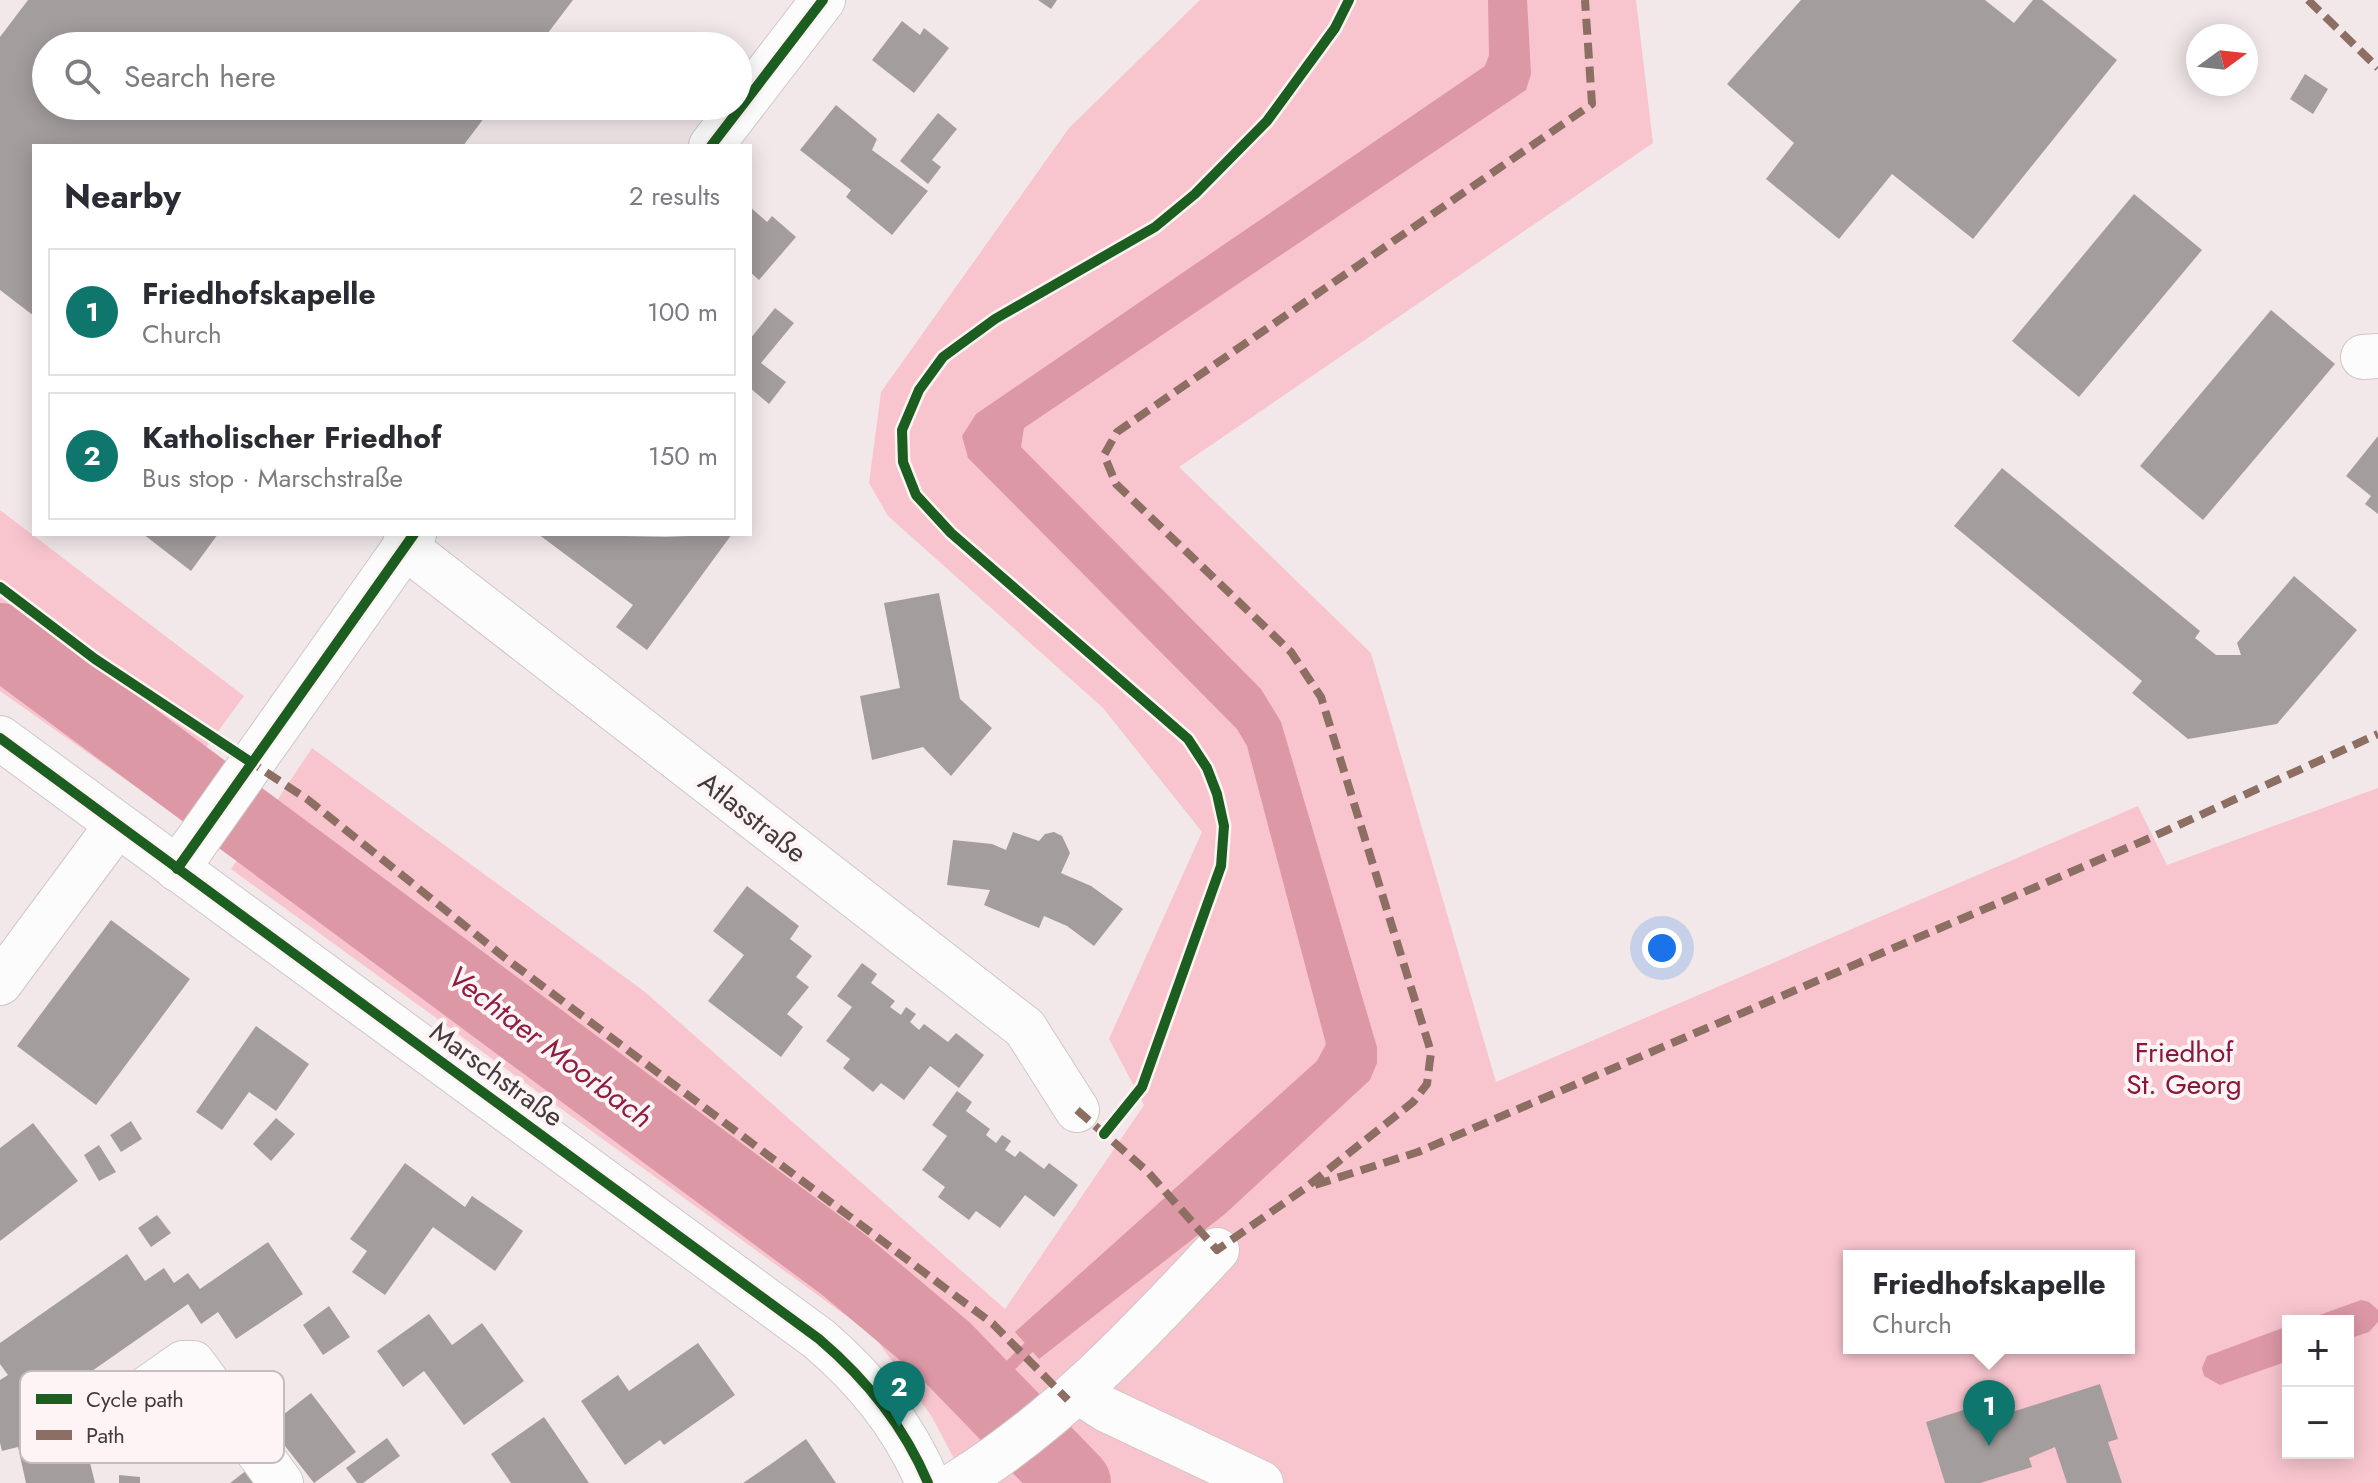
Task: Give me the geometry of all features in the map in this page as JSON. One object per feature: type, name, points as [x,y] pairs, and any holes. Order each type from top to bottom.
[{"type":"street","points":[[752,93],[823,0]]},
{"type":"street","points":[[713,144],[731,120]]},
{"type":"street","points":[[187,857],[409,540]]},
{"type":"street","name":"Atlasstraße","points":[[409,540],[1025,1028],[1077,1110]]},
{"type":"street","name":"Marschstraße","points":[[0,738],[117,825],[187,857],[819,1339],[884,1407],[906,1438],[928,1483]]},
{"type":"street","points":[[0,983],[117,825]]},
{"type":"street","points":[[972,1474],[1064,1404],[1217,1250]]},
{"type":"street","points":[[172,1371],[183,1363],[193,1363],[199,1371]]},
{"type":"street","points":[[1064,1404],[1105,1409],[1261,1483]]},
{"type":"street","points":[[266,1463],[281,1483]]},
{"type":"green space","name":"Friedhof St. Georg","points":[[1200,0],[1636,0],[1653,143],[1179,467],[1371,653],[1496,1082],[2138,806],[2167,865],[2378,788],[2378,1483],[967,1483],[932,1417],[874,1336],[231,869],[312,748],[645,992],[1005,1309],[1144,1105],[1109,1039],[1202,832],[1103,708],[888,516],[869,483],[881,392],[1069,128]]},
{"type":"green space","points":[[0,510],[244,696],[163,806],[0,691]]},
{"type":"shaded area","points":[[1488,0],[1527,0],[1531,74],[1526,90],[1024,428],[1021,447],[1261,689],[1281,722],[1377,1047],[1377,1063],[1370,1080],[1225,1214],[1039,1359],[1015,1332],[1317,1061],[1326,1044],[1247,746],[1237,729],[968,458],[962,436],[976,414],[1485,66],[1489,55]]},
{"type":"shaded area","points":[[2361,1300],[2378,1310],[2378,1322],[2369,1332],[2354,1337],[2354,1315],[2320,1315]]},
{"type":"shaded area","points":[[2282,1328],[2282,1363],[2220,1385],[2204,1376],[2202,1368],[2207,1356]]},
{"type":"building","points":[[28,0],[573,0],[549,32],[32,32],[32,120],[482,120],[464,144],[32,144],[32,314],[0,290],[0,37]]},
{"type":"building","points":[[1038,0],[1057,0],[1051,9]]},
{"type":"building","points":[[1801,0],[1985,0],[2014,23],[2033,0],[2042,0],[2117,60],[1973,239],[1892,174],[1839,239],[1766,179],[1794,143],[1727,84]]},
{"type":"building","points":[[902,21],[920,35],[924,28],[949,48],[914,93],[872,60]]},
{"type":"building","points":[[2305,74],[2328,89],[2313,114],[2290,99]]},
{"type":"building","points":[[836,105],[877,139],[872,150],[928,191],[892,235],[846,197],[851,190],[800,150]]},
{"type":"building","points":[[938,113],[957,129],[932,160],[941,167],[928,184],[900,161]]},
{"type":"building","points":[[2134,194],[2202,250],[2079,397],[2012,341]]},
{"type":"building","points":[[752,209],[767,222],[772,216],[796,237],[759,280],[752,274]]},
{"type":"building","points":[[775,308],[794,323],[761,363],[786,382],[769,404],[752,390],[752,337]]},
{"type":"building","points":[[2271,310],[2335,364],[2203,520],[2140,466]]},
{"type":"building","points":[[2378,436],[2378,514],[2365,504],[2371,496],[2346,476]]},
{"type":"building","points":[[2002,468],[2200,631],[2195,638],[2216,655],[2241,655],[2237,643],[2294,576],[2357,630],[2277,724],[2188,739],[2132,693],[2142,681],[1954,526]]},
{"type":"building","points":[[146,536],[217,536],[191,571]]},
{"type":"building","points":[[541,536],[731,536],[647,650],[616,627],[633,605]]},
{"type":"building","points":[[939,593],[960,699],[992,728],[951,776],[923,747],[872,760],[860,696],[900,688],[884,603]]},
{"type":"building","points":[[1013,832],[1039,841],[1045,834],[1054,832],[1062,836],[1070,853],[1061,873],[1091,886],[1123,909],[1094,946],[1067,926],[1044,916],[1039,928],[984,905],[990,890],[947,885],[953,840],[992,844],[1006,850]]},
{"type":"building","points":[[747,886],[799,926],[790,939],[812,956],[796,977],[809,987],[787,1014],[803,1027],[781,1057],[708,1001],[744,955],[713,931]]},
{"type":"building","points":[[111,920],[190,979],[96,1105],[17,1046]]},
{"type":"building","points":[[862,963],[877,974],[871,983],[895,1001],[890,1007],[901,1015],[906,1007],[916,1014],[910,1022],[919,1030],[924,1024],[948,1042],[956,1033],[984,1055],[959,1088],[930,1066],[904,1100],[881,1083],[873,1092],[843,1068],[850,1059],[826,1041],[852,1007],[837,996]]},
{"type":"building","points":[[256,1026],[309,1064],[276,1111],[249,1092],[222,1130],[196,1112]]},
{"type":"building","points":[[957,1091],[972,1102],[966,1111],[990,1129],[986,1135],[996,1143],[1002,1135],[1011,1141],[1005,1150],[1015,1157],[1020,1151],[1044,1169],[1049,1163],[1078,1185],[1054,1217],[1025,1195],[1000,1228],[976,1211],[969,1220],[938,1197],[945,1187],[922,1170],[947,1136],[932,1125]]},
{"type":"building","points":[[276,1118],[295,1134],[271,1161],[253,1144]]},
{"type":"building","points":[[131,1121],[142,1139],[121,1152],[110,1135]]},
{"type":"building","points":[[33,1123],[78,1181],[0,1241],[0,1148]]},
{"type":"building","points":[[99,1145],[116,1172],[99,1181],[84,1155]]},
{"type":"building","points":[[405,1163],[465,1207],[472,1196],[523,1231],[495,1271],[433,1227],[385,1295],[352,1272],[367,1251],[350,1239]]},
{"type":"building","points":[[157,1215],[171,1233],[151,1247],[138,1228]]},
{"type":"building","points":[[268,1242],[303,1294],[236,1339],[218,1312],[201,1324],[188,1304],[92,1371],[20,1371],[20,1456],[18,1447],[2,1451],[0,1380],[8,1375],[0,1364],[0,1343],[127,1254],[145,1281],[164,1268],[174,1283],[188,1273],[200,1289]]},
{"type":"building","points":[[329,1306],[350,1337],[323,1355],[303,1325]]},
{"type":"building","points":[[429,1314],[452,1345],[482,1323],[524,1381],[464,1425],[424,1371],[403,1387],[377,1351]]},
{"type":"building","points":[[698,1343],[735,1395],[664,1445],[660,1440],[625,1465],[581,1401],[618,1375],[629,1391]]},
{"type":"building","points":[[2100,1384],[2118,1439],[2108,1442],[2122,1483],[2067,1483],[2055,1447],[2029,1458],[2032,1467],[1980,1483],[1945,1483],[1926,1422],[2004,1397],[2009,1413]]},
{"type":"building","points":[[311,1393],[356,1452],[314,1483],[285,1446],[284,1414]]},
{"type":"building","points":[[544,1417],[589,1483],[511,1483],[491,1454]]},
{"type":"building","points":[[387,1438],[400,1456],[363,1483],[357,1483],[346,1468]]},
{"type":"building","points":[[806,1439],[836,1483],[743,1483],[771,1464]]},
{"type":"building","points":[[22,1463],[90,1463],[95,1483],[26,1483]]},
{"type":"building","points":[[247,1470],[257,1483],[230,1483]]},
{"type":"building","points":[[119,1475],[140,1477],[140,1483],[119,1483]]},
{"type":"waterway","name":"Vechtaer Moorbach","points":[[0,640],[844,1265],[944,1349],[1074,1483]]},
{"type":"waterway","points":[[986,1390],[1030,1346]]},
{"type":"marked path","points":[[1077,1110],[1148,1172],[1217,1250],[1304,1189],[1413,1102],[1427,1084],[1431,1052],[1321,697],[1291,652],[1116,484],[1104,455],[1117,432],[1592,104],[1585,0]]},
{"type":"marked path","points":[[2308,0],[2378,68]]},
{"type":"marked path","points":[[1315,1185],[1418,1152],[2150,838],[2378,734]]},
{"type":"marked path","points":[[246,759],[307,799],[509,961],[993,1324],[1068,1400]]},
{"type":"cycle path","points":[[752,93],[823,0]]},
{"type":"cycle path","points":[[1104,1134],[1142,1087],[1221,866],[1224,826],[1217,794],[1207,768],[1188,739],[951,533],[916,495],[903,462],[902,430],[919,390],[943,357],[995,319],[1155,227],[1195,194],[1267,121],[1335,28],[1349,0]]},
{"type":"cycle path","points":[[713,144],[731,120]]},
{"type":"cycle path","points":[[177,869],[413,536]]},
{"type":"cycle path","points":[[0,587],[95,659],[252,763]]},
{"type":"cycle path","points":[[0,738],[819,1339],[852,1370],[882,1405],[907,1442],[928,1483]]},
{"type":"place","name":"Katholischer Friedhof","points":[[899,1427]]},
{"type":"place","name":"Friedhofskapelle","points":[[1989,1446]]}]
